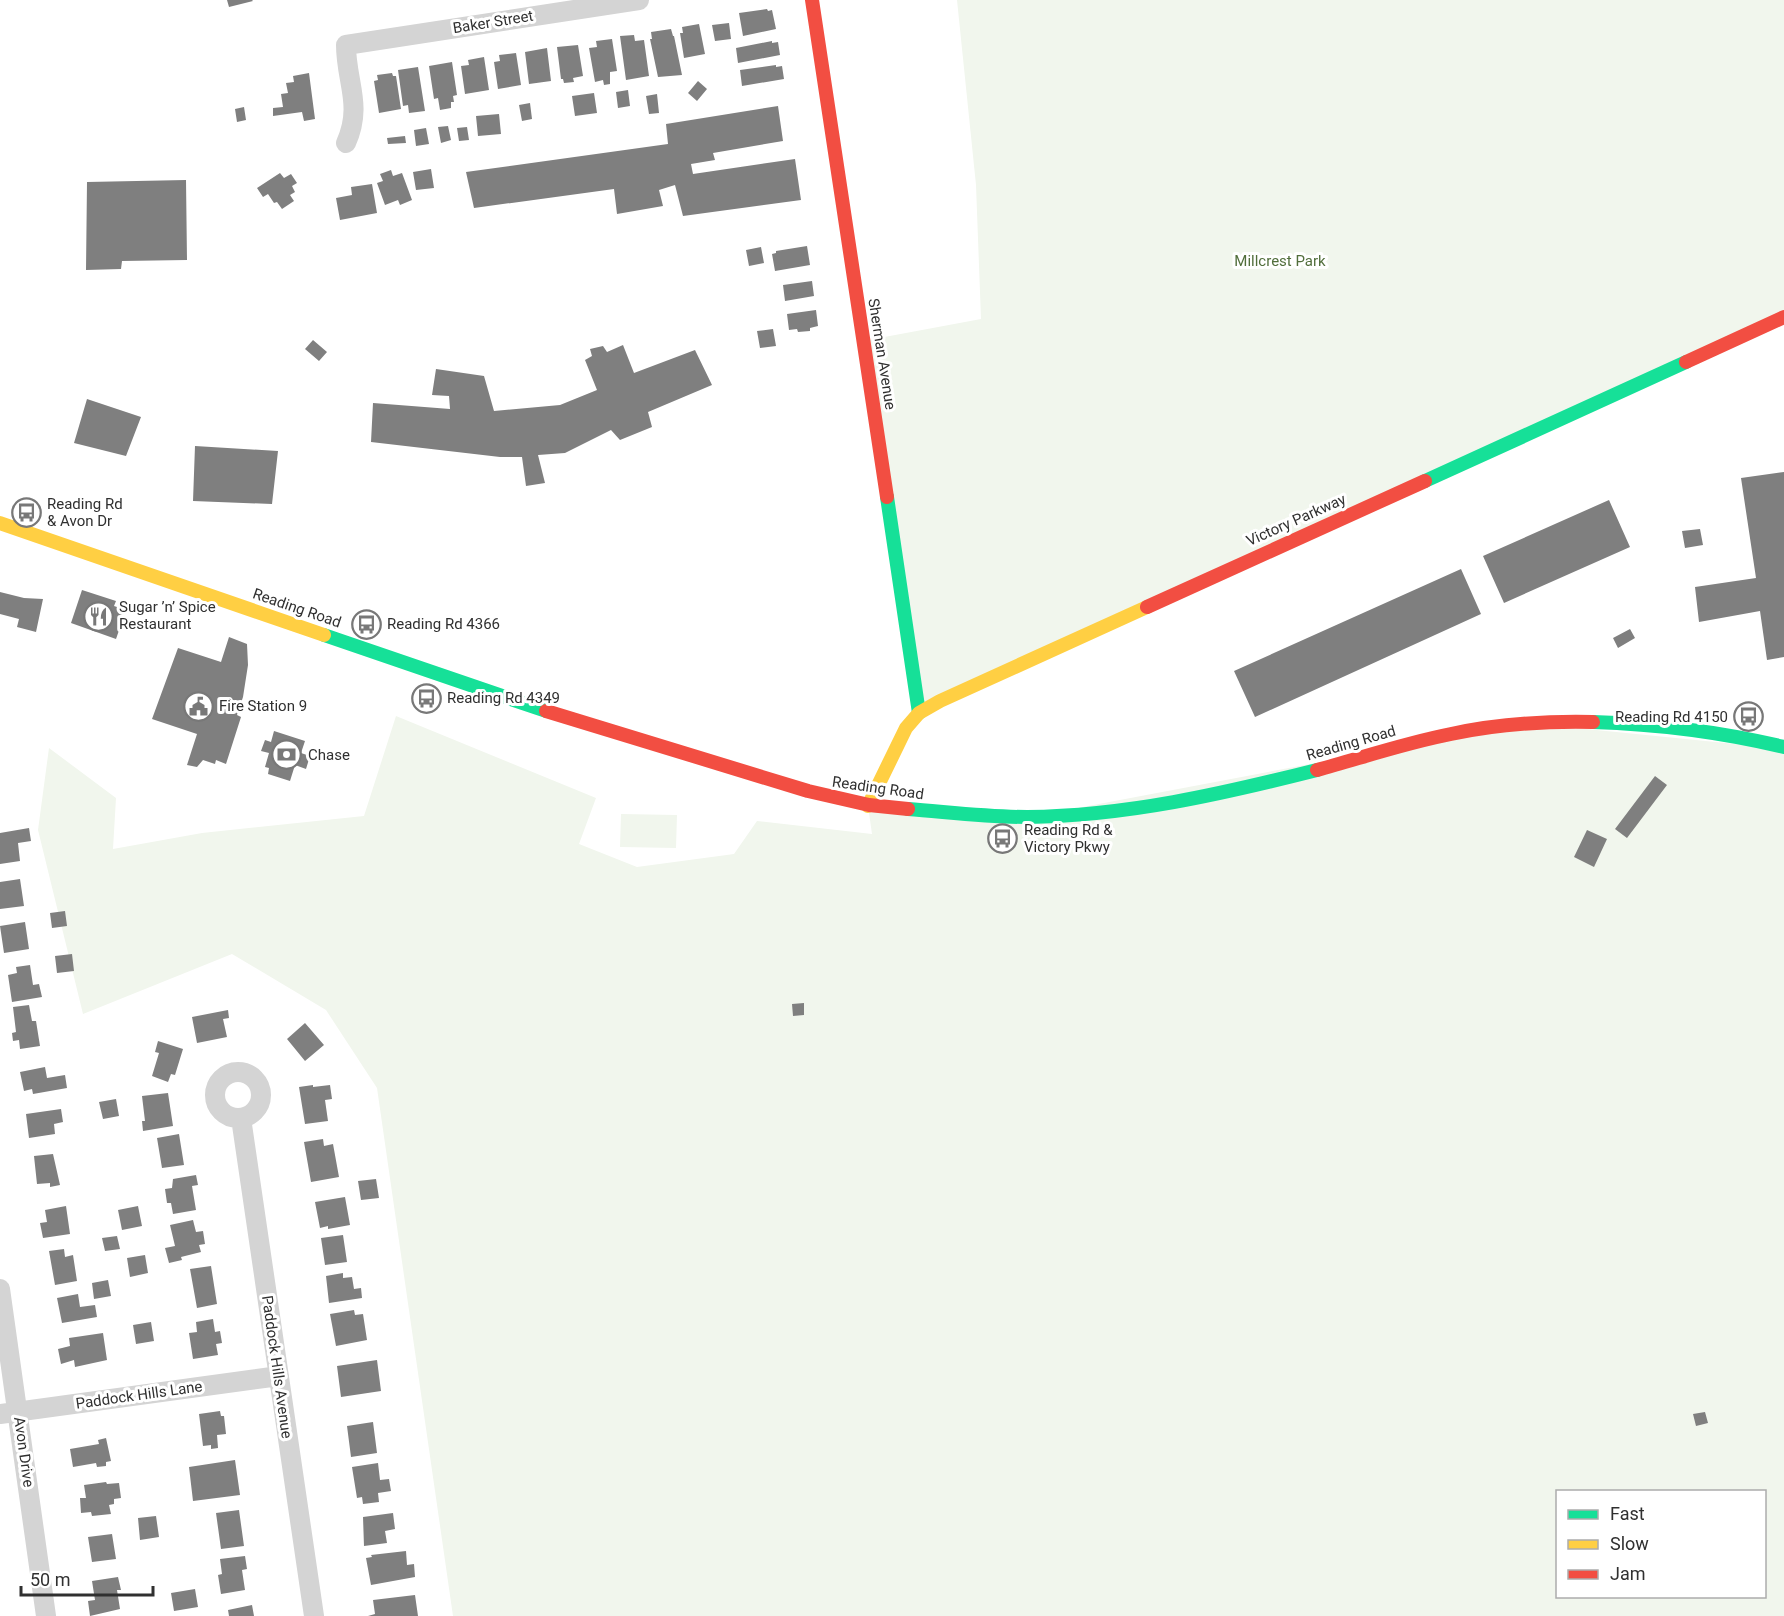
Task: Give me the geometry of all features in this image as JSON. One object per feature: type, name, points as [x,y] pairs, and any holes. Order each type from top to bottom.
[{"type":"main road","name":"Sherman Avenue","points":[[812,0],[919,714]]},
{"type":"main road","name":"Victory Parkway","points":[[868,806],[906,728],[919,714],[960,690],[1784,317]]},
{"type":"main road","name":"Reading Road","points":[[0,523],[586,724],[820,796],[868,806],[1030,817],[1119,811],[1247,787],[1323,769],[1404,745],[1467,731],[1527,723],[1655,724],[1784,747]]},
{"type":"street","name":"Baker Street","points":[[346,143],[355,116],[346,45],[639,0]]},
{"type":"street","name":"Paddock Hills Avenue","points":[[241,1118],[314,1616]]},
{"type":"street","name":"Avon Drive","points":[[0,1289],[9,1412],[46,1616]]},
{"type":"street","name":"Paddock Hills Lane","points":[[9,1412],[279,1376]]},
{"type":"green space","name":"Millcrest Park","points":[[957,0],[1784,0],[1784,317],[919,713],[863,341],[981,319],[976,185]]},
{"type":"green space","points":[[396,716],[596,798],[579,844],[637,867],[734,854],[757,821],[872,834],[868,806],[1030,817],[1527,723],[1784,749],[1784,1616],[453,1616],[377,1088],[326,1010],[232,954],[83,1014],[38,830],[49,748],[116,798],[113,849],[202,833],[364,816]]},
{"type":"green space","points":[[621,814],[677,815],[676,848],[620,847]]},
{"type":"building","points":[[227,0],[252,0],[253,1],[229,7]]},
{"type":"building","points":[[772,10],[776,29],[743,36],[739,13]]},
{"type":"building","points":[[729,23],[731,39],[715,41],[712,25]]},
{"type":"building","points":[[699,24],[705,54],[684,58],[680,33],[683,33],[682,27]]},
{"type":"building","points":[[671,29],[682,75],[658,77],[650,39],[652,39],[651,32]]},
{"type":"building","points":[[634,35],[635,41],[644,40],[649,76],[626,80],[620,36]]},
{"type":"building","points":[[612,39],[617,71],[610,72],[610,84],[604,85],[603,80],[595,82],[589,48],[597,47],[596,41]]},
{"type":"building","points":[[772,41],[772,43],[778,42],[780,55],[738,63],[736,48]]},
{"type":"building","points":[[578,45],[583,76],[573,78],[574,82],[564,83],[561,79],[557,47]]},
{"type":"building","points":[[547,48],[551,81],[529,84],[525,52]]},
{"type":"building","points":[[516,53],[521,85],[498,89],[494,62],[500,61],[499,55]]},
{"type":"building","points":[[484,57],[489,90],[465,94],[461,66],[469,65],[468,60]]},
{"type":"building","points":[[452,62],[457,95],[453,96],[454,102],[451,102],[451,108],[440,110],[438,98],[434,99],[429,66]]},
{"type":"building","points":[[776,65],[776,67],[782,66],[784,79],[742,86],[740,70]]},
{"type":"building","points":[[418,67],[425,111],[409,113],[408,105],[403,106],[398,70]]},
{"type":"building","points":[[309,73],[315,119],[304,121],[302,112],[273,116],[273,108],[283,107],[281,94],[288,93],[286,83],[294,82],[293,76]]},
{"type":"building","points":[[392,73],[396,76],[401,109],[379,113],[374,81],[378,80],[377,75]]},
{"type":"building","points":[[698,81],[707,89],[697,101],[688,93]]},
{"type":"building","points":[[628,90],[630,106],[618,108],[616,92]]},
{"type":"building","points":[[594,93],[597,113],[575,116],[572,96]]},
{"type":"building","points":[[657,94],[659,113],[649,114],[646,96]]},
{"type":"building","points":[[530,103],[532,119],[522,121],[519,105]]},
{"type":"building","points":[[778,106],[783,141],[713,153],[715,160],[691,164],[693,174],[795,159],[801,200],[683,216],[675,185],[659,190],[663,206],[617,214],[614,189],[474,208],[466,172],[668,144],[666,124]]},
{"type":"building","points":[[244,107],[246,120],[237,122],[235,109]]},
{"type":"building","points":[[499,114],[501,134],[478,136],[476,116]]},
{"type":"building","points":[[448,126],[451,140],[441,143],[438,127]]},
{"type":"building","points":[[467,127],[469,140],[459,141],[457,128]]},
{"type":"building","points":[[426,128],[429,144],[416,146],[414,130]]},
{"type":"building","points":[[405,136],[406,143],[388,144],[387,138]]},
{"type":"building","points":[[431,169],[434,188],[416,190],[413,172]]},
{"type":"building","points":[[391,170],[393,176],[402,173],[412,200],[400,205],[398,200],[385,205],[377,183],[383,181],[380,174]]},
{"type":"building","points":[[280,173],[284,178],[291,174],[297,183],[292,186],[295,192],[290,195],[294,201],[282,209],[268,194],[263,197],[257,188]]},
{"type":"building","points":[[186,180],[187,260],[122,261],[121,269],[86,270],[87,182]]},
{"type":"building","points":[[372,184],[377,213],[340,220],[336,198],[352,195],[351,187]]},
{"type":"building","points":[[807,246],[810,265],[775,271],[772,254],[776,251]]},
{"type":"building","points":[[761,247],[764,263],[749,266],[746,250]]},
{"type":"building","points":[[812,281],[814,296],[785,301],[783,285]]},
{"type":"building","points":[[816,310],[818,326],[810,328],[810,331],[789,330],[787,314]]},
{"type":"building","points":[[773,329],[776,346],[760,348],[757,331]]},
{"type":"building","points":[[313,340],[327,352],[319,361],[305,349]]},
{"type":"building","points":[[623,345],[634,373],[695,350],[712,385],[648,412],[652,427],[620,440],[611,430],[565,453],[538,455],[545,483],[526,486],[522,457],[500,457],[371,442],[373,403],[450,409],[449,396],[432,395],[436,369],[484,376],[494,411],[560,405],[597,390],[585,360],[592,356],[590,349],[603,346],[607,352]]},
{"type":"building","points":[[87,399],[141,417],[126,456],[74,443]]},
{"type":"building","points":[[195,446],[278,451],[272,504],[193,501]]},
{"type":"building","points":[[1784,472],[1784,657],[1767,660],[1760,611],[1699,622],[1695,587],[1756,578],[1741,478]]},
{"type":"building","points":[[1609,500],[1630,547],[1504,603],[1483,556]]},
{"type":"building","points":[[1700,529],[1703,545],[1685,548],[1682,531]]},
{"type":"building","points":[[1461,569],[1481,614],[1255,717],[1234,671]]},
{"type":"building","name":"Sugar ’n’ Spice Restaurant","points":[[82,590],[116,601],[114,606],[126,610],[116,639],[71,623]]},
{"type":"building","points":[[0,592],[24,598],[43,599],[36,632],[17,627],[19,619],[0,614]]},
{"type":"building","points":[[1630,629],[1635,638],[1618,648],[1613,638]]},
{"type":"building","name":"Fire Station 9","points":[[229,637],[247,644],[248,665],[243,697],[237,715],[241,717],[226,764],[216,760],[215,764],[203,760],[197,767],[187,765],[197,734],[152,719],[178,648],[221,662]]},
{"type":"building","name":"Chase","points":[[274,731],[305,741],[301,753],[310,756],[306,769],[295,765],[290,781],[268,774],[269,768],[265,767],[269,753],[261,751],[265,740],[271,742]]},
{"type":"building","points":[[1655,776],[1667,785],[1627,838],[1615,829]]},
{"type":"building","points":[[29,828],[31,841],[18,843],[20,861],[0,864],[0,833]]},
{"type":"building","points":[[1587,830],[1607,839],[1594,867],[1574,857]]},
{"type":"building","points":[[20,879],[24,906],[0,909],[0,882]]},
{"type":"building","points":[[65,911],[67,926],[52,928],[50,913]]},
{"type":"building","points":[[25,922],[29,949],[4,953],[0,926]]},
{"type":"building","points":[[72,954],[74,971],[57,973],[55,956]]},
{"type":"building","points":[[30,965],[33,985],[39,984],[42,997],[12,1002],[8,975],[17,973],[16,967]]},
{"type":"building","points":[[804,1003],[804,1015],[793,1016],[792,1004]]},
{"type":"building","points":[[29,1005],[32,1021],[36,1021],[40,1046],[20,1049],[19,1040],[13,1041],[12,1033],[16,1032],[13,1007]]},
{"type":"building","points":[[228,1010],[229,1018],[223,1019],[227,1037],[197,1043],[192,1017]]},
{"type":"building","points":[[305,1023],[324,1045],[305,1061],[287,1039]]},
{"type":"building","points":[[158,1041],[183,1049],[175,1075],[171,1074],[168,1082],[152,1076],[159,1053],[155,1052]]},
{"type":"building","points":[[45,1067],[47,1078],[65,1075],[67,1088],[33,1094],[32,1089],[24,1091],[20,1072]]},
{"type":"building","points":[[313,1085],[313,1087],[330,1085],[332,1099],[325,1100],[328,1121],[305,1124],[299,1087]]},
{"type":"building","points":[[168,1093],[173,1126],[143,1131],[142,1121],[145,1121],[142,1096]]},
{"type":"building","points":[[116,1099],[119,1116],[103,1119],[99,1102]]},
{"type":"building","points":[[61,1109],[63,1122],[54,1124],[55,1134],[29,1138],[26,1114]]},
{"type":"building","points":[[179,1134],[184,1165],[162,1168],[157,1138]]},
{"type":"building","points":[[323,1139],[324,1146],[333,1144],[339,1177],[311,1182],[304,1142]]},
{"type":"building","points":[[53,1154],[60,1185],[50,1187],[50,1183],[37,1184],[34,1156]]},
{"type":"building","points":[[196,1175],[198,1185],[192,1186],[196,1210],[173,1214],[171,1203],[167,1203],[165,1189],[172,1188],[173,1179]]},
{"type":"building","points":[[376,1179],[379,1198],[361,1200],[358,1181]]},
{"type":"building","points":[[345,1197],[350,1225],[320,1228],[315,1202]]},
{"type":"building","points":[[66,1206],[70,1234],[43,1238],[40,1223],[47,1222],[45,1210]]},
{"type":"building","points":[[138,1206],[142,1226],[122,1230],[118,1210]]},
{"type":"building","points":[[193,1220],[196,1232],[203,1231],[205,1244],[199,1245],[201,1252],[169,1263],[165,1248],[175,1246],[170,1225]]},
{"type":"building","points":[[343,1235],[347,1262],[325,1265],[321,1238]]},
{"type":"building","points":[[117,1236],[120,1249],[105,1251],[102,1238]]},
{"type":"building","points":[[64,1249],[65,1257],[73,1255],[77,1281],[55,1285],[49,1251]]},
{"type":"building","points":[[145,1255],[148,1273],[130,1277],[127,1258]]},
{"type":"building","points":[[211,1266],[217,1304],[197,1308],[190,1269]]},
{"type":"building","points":[[343,1273],[343,1278],[352,1277],[354,1289],[361,1288],[362,1298],[329,1303],[326,1276]]},
{"type":"building","points":[[108,1280],[111,1296],[94,1299],[92,1283]]},
{"type":"building","points":[[78,1294],[80,1307],[95,1305],[97,1317],[62,1323],[57,1298]]},
{"type":"building","points":[[354,1310],[355,1315],[363,1314],[367,1340],[336,1346],[330,1314]]},
{"type":"building","points":[[213,1319],[215,1332],[220,1331],[222,1343],[216,1344],[218,1355],[193,1359],[189,1333],[197,1332],[196,1322]]},
{"type":"building","points":[[151,1322],[154,1341],[136,1344],[133,1325]]},
{"type":"building","points":[[103,1333],[107,1360],[75,1367],[74,1360],[61,1364],[58,1349],[70,1346],[69,1338]]},
{"type":"building","points":[[377,1360],[381,1391],[341,1397],[337,1366]]},
{"type":"building","points":[[220,1411],[221,1416],[224,1416],[226,1434],[217,1435],[218,1448],[211,1449],[211,1445],[203,1446],[199,1414]]},
{"type":"building","points":[[1705,1412],[1708,1423],[1696,1426],[1693,1414]]},
{"type":"building","points":[[373,1422],[377,1453],[351,1457],[347,1426]]},
{"type":"building","points":[[106,1438],[111,1461],[106,1462],[106,1466],[97,1467],[96,1463],[73,1467],[70,1449],[99,1444],[98,1440]]},
{"type":"building","points":[[235,1460],[240,1495],[193,1501],[189,1467]]},
{"type":"building","points":[[378,1463],[380,1480],[389,1479],[391,1491],[378,1493],[379,1502],[363,1504],[362,1497],[357,1498],[352,1467]]},
{"type":"building","points":[[106,1482],[107,1484],[119,1483],[121,1498],[114,1499],[114,1504],[109,1505],[111,1514],[92,1516],[91,1512],[81,1513],[80,1498],[86,1498],[84,1485]]},
{"type":"building","points":[[239,1510],[244,1546],[221,1549],[216,1513]]},
{"type":"building","points":[[393,1513],[395,1529],[385,1531],[387,1543],[364,1546],[363,1517]]},
{"type":"building","points":[[156,1516],[159,1537],[140,1540],[138,1518]]},
{"type":"building","points":[[112,1534],[116,1559],[92,1562],[88,1537]]},
{"type":"building","points":[[406,1551],[407,1565],[414,1564],[415,1577],[371,1585],[366,1558],[372,1557],[371,1555]]},
{"type":"building","points":[[245,1556],[247,1569],[242,1570],[245,1590],[221,1594],[218,1575],[222,1574],[220,1559]]},
{"type":"building","points":[[118,1577],[121,1590],[117,1590],[120,1609],[90,1616],[88,1601],[95,1600],[92,1581]]},
{"type":"building","points":[[195,1589],[198,1607],[174,1611],[171,1593]]},
{"type":"building","points":[[415,1595],[418,1616],[368,1616],[375,1614],[373,1600]]},
{"type":"building","points":[[252,1605],[254,1616],[229,1616],[228,1610]]},
{"type":"traffic: fast","points":[[1425,481],[1686,362]]},
{"type":"traffic: fast","points":[[887,497],[919,713]]},
{"type":"traffic: fast","points":[[324,635],[546,711]]},
{"type":"traffic: fast","points":[[1593,722],[1689,730],[1784,747]]},
{"type":"traffic: fast","points":[[908,809],[1012,817],[1101,813],[1210,795],[1317,770]]},
{"type":"traffic: slow","points":[[0,523],[324,635]]},
{"type":"traffic: slow","points":[[868,806],[906,728],[919,713],[940,701],[1147,607]]},
{"type":"traffic: jam","points":[[812,0],[887,497]]},
{"type":"traffic: jam","points":[[1686,362],[1784,317]]},
{"type":"traffic: jam","points":[[1147,607],[1425,481]]},
{"type":"traffic: jam","points":[[546,711],[808,791],[869,805],[908,809]]},
{"type":"traffic: jam","points":[[1317,770],[1417,742],[1468,731],[1522,724],[1593,722]]},
{"type":"place","name":"Reading Rd & Avon Dr","points":[[26,513]]},
{"type":"place","name":"Sugar ’n’ Spice Restaurant","points":[[98,616]]},
{"type":"place","name":"Reading Rd 4366","points":[[366,624]]},
{"type":"place","name":"Reading Rd 4349","points":[[426,698]]},
{"type":"place","name":"Fire Station 9","points":[[198,706]]},
{"type":"place","name":"Reading Rd 4150","points":[[1749,717]]},
{"type":"place","name":"Chase","points":[[287,755]]},
{"type":"place","name":"Reading Rd & Victory Pkwy","points":[[1003,839]]}]
